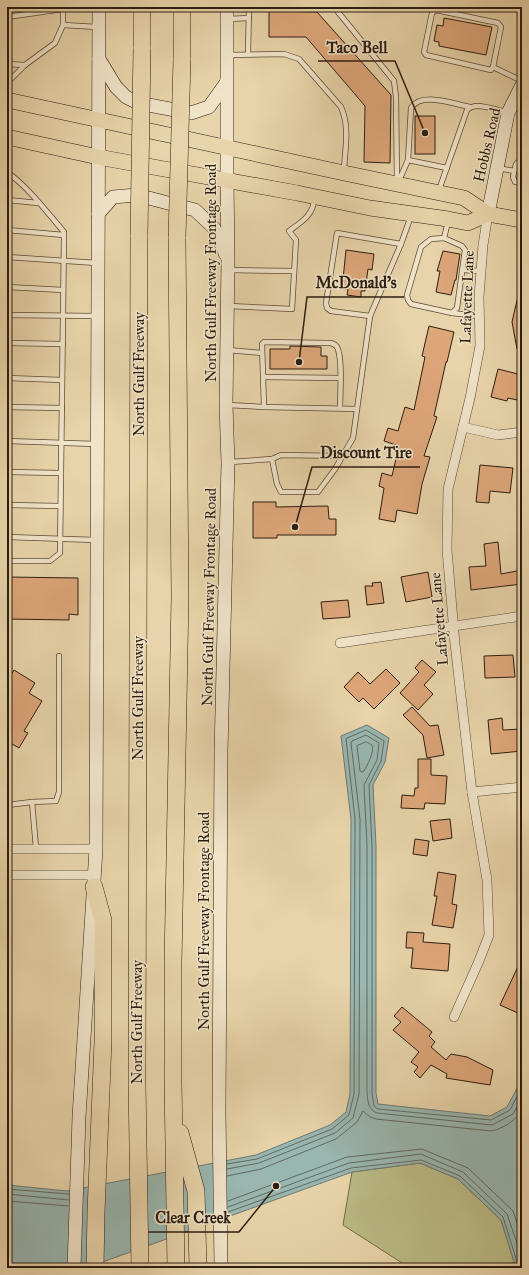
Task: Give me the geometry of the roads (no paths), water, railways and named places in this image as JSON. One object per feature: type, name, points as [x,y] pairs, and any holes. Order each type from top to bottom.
[{"type":"highway","name":"North Gulf Freeway","points":[[140,1268],[137,1083],[139,234],[142,128],[142,7]]},
{"type":"highway","points":[[176,1268],[173,1082],[180,598],[177,237],[182,7]]},
{"type":"highway","points":[[94,881],[103,920],[103,1042],[96,1212],[96,1268]]},
{"type":"highway","points":[[173,1111],[196,1191],[198,1268]]},
{"type":"main road","points":[[74,1268],[79,1117],[96,849],[99,7]]},
{"type":"main road","name":"North Gulf Freeway Frontage Road","points":[[221,1268],[219,1111],[222,737],[228,463],[226,405],[227,306],[231,181],[228,148],[226,83],[227,13]]},
{"type":"main road","points":[[99,57],[116,87],[126,97],[138,103],[191,113],[209,107],[226,83]]},
{"type":"main road","name":"Hobbs Road","points":[[488,214],[508,113],[520,92]]},
{"type":"main road","points":[[7,100],[464,198],[488,214],[522,220]]},
{"type":"main road","points":[[7,137],[98,157],[370,208],[468,222],[488,214]]},
{"type":"main road","points":[[98,214],[113,197],[138,195],[195,210],[214,228],[228,265]]},
{"type":"street","name":"Lafayette Lane","points":[[454,1017],[489,935],[487,880],[472,792],[447,550],[448,489],[480,346],[478,297],[483,245],[488,214]]},
{"type":"street","points":[[463,427],[498,435],[522,432]]},
{"type":"street","points":[[340,643],[522,616]]},
{"type":"street","points":[[472,792],[522,787]]},
{"type":"street","points":[[7,849],[96,849]]},
{"type":"street","points":[[7,875],[94,881]]},
{"type":"lane","points":[[248,54],[249,7]]},
{"type":"lane","points":[[334,7],[394,81],[396,97],[397,184]]},
{"type":"lane","points":[[7,17],[63,8],[63,25],[55,44],[25,65],[7,83]]},
{"type":"lane","points":[[436,10],[498,23],[501,27],[494,67],[491,70],[426,55],[424,52],[432,13],[436,10]]},
{"type":"lane","points":[[227,13],[249,18]]},
{"type":"lane","points":[[63,25],[99,27]]},
{"type":"lane","points":[[227,55],[284,54],[299,59],[341,107],[345,115],[347,125],[344,173]]},
{"type":"lane","points":[[7,64],[25,65]]},
{"type":"lane","points":[[494,67],[522,81]]},
{"type":"lane","points":[[397,184],[408,160],[411,108],[413,104],[419,100],[429,98],[470,107],[478,106],[508,113]]},
{"type":"lane","points":[[438,193],[467,110],[470,107]]},
{"type":"lane","points":[[408,160],[447,168]]},
{"type":"lane","points":[[522,163],[518,162],[516,164],[513,177],[515,182],[522,183]]},
{"type":"lane","points":[[497,168],[514,171]]},
{"type":"lane","points":[[7,172],[14,177],[64,232],[60,553],[50,562],[7,561]]},
{"type":"lane","points":[[227,306],[292,309],[293,271],[296,240],[289,232],[309,215],[313,207],[314,197]]},
{"type":"lane","points":[[7,200],[38,203]]},
{"type":"lane","points":[[272,459],[277,484],[281,492],[318,492],[336,469],[353,438],[370,316],[401,244],[412,214]]},
{"type":"lane","points":[[444,238],[448,218]]},
{"type":"lane","points":[[7,230],[64,235]]},
{"type":"lane","points":[[370,316],[331,311],[327,308],[326,303],[337,233],[401,244]]},
{"type":"lane","points":[[452,313],[457,308],[465,250],[462,246],[444,238],[431,239],[421,247],[407,295],[408,300],[411,304],[452,313],[479,316]]},
{"type":"lane","points":[[7,257],[98,263]]},
{"type":"lane","points":[[228,265],[293,271]]},
{"type":"lane","points":[[463,270],[481,270]]},
{"type":"lane","points":[[7,287],[63,290]]},
{"type":"lane","points":[[7,315],[97,316]]},
{"type":"lane","points":[[264,407],[262,344],[264,342],[333,344],[337,348],[340,359],[340,408]]},
{"type":"lane","points":[[7,343],[63,344]]},
{"type":"lane","points":[[227,350],[262,353]]},
{"type":"lane","points":[[263,377],[340,378]]},
{"type":"lane","points":[[7,378],[62,380]]},
{"type":"lane","points":[[226,405],[357,408]]},
{"type":"lane","points":[[7,407],[62,408]]},
{"type":"lane","points":[[7,441],[98,444]]},
{"type":"lane","points":[[228,463],[272,459],[281,455],[343,456]]},
{"type":"lane","points":[[7,472],[61,473]]},
{"type":"lane","points":[[7,506],[60,506]]},
{"type":"lane","points":[[7,537],[97,540]]},
{"type":"lane","points":[[7,805],[56,801],[59,792],[59,656]]},
{"type":"lane","points":[[32,802],[36,848]]},
{"type":"water","points":[[367,725],[389,738],[385,762],[373,785],[376,846],[376,1093],[378,1104],[490,1116],[507,1107],[522,1079],[522,1268],[516,1268],[501,1220],[458,1179],[420,1163],[352,1172],[86,1268],[7,1268],[7,1185],[67,1191],[256,1155],[330,1125],[346,1112],[350,1094],[351,819],[341,736]]},
{"type":"place","name":"Taco Bell","points":[[425,133]]},
{"type":"place","name":"McDonald's","points":[[299,362]]},
{"type":"place","name":"Discount Tire","points":[[295,527]]},
{"type":"place","name":"Clear Creek","points":[[276,1186]]}]
